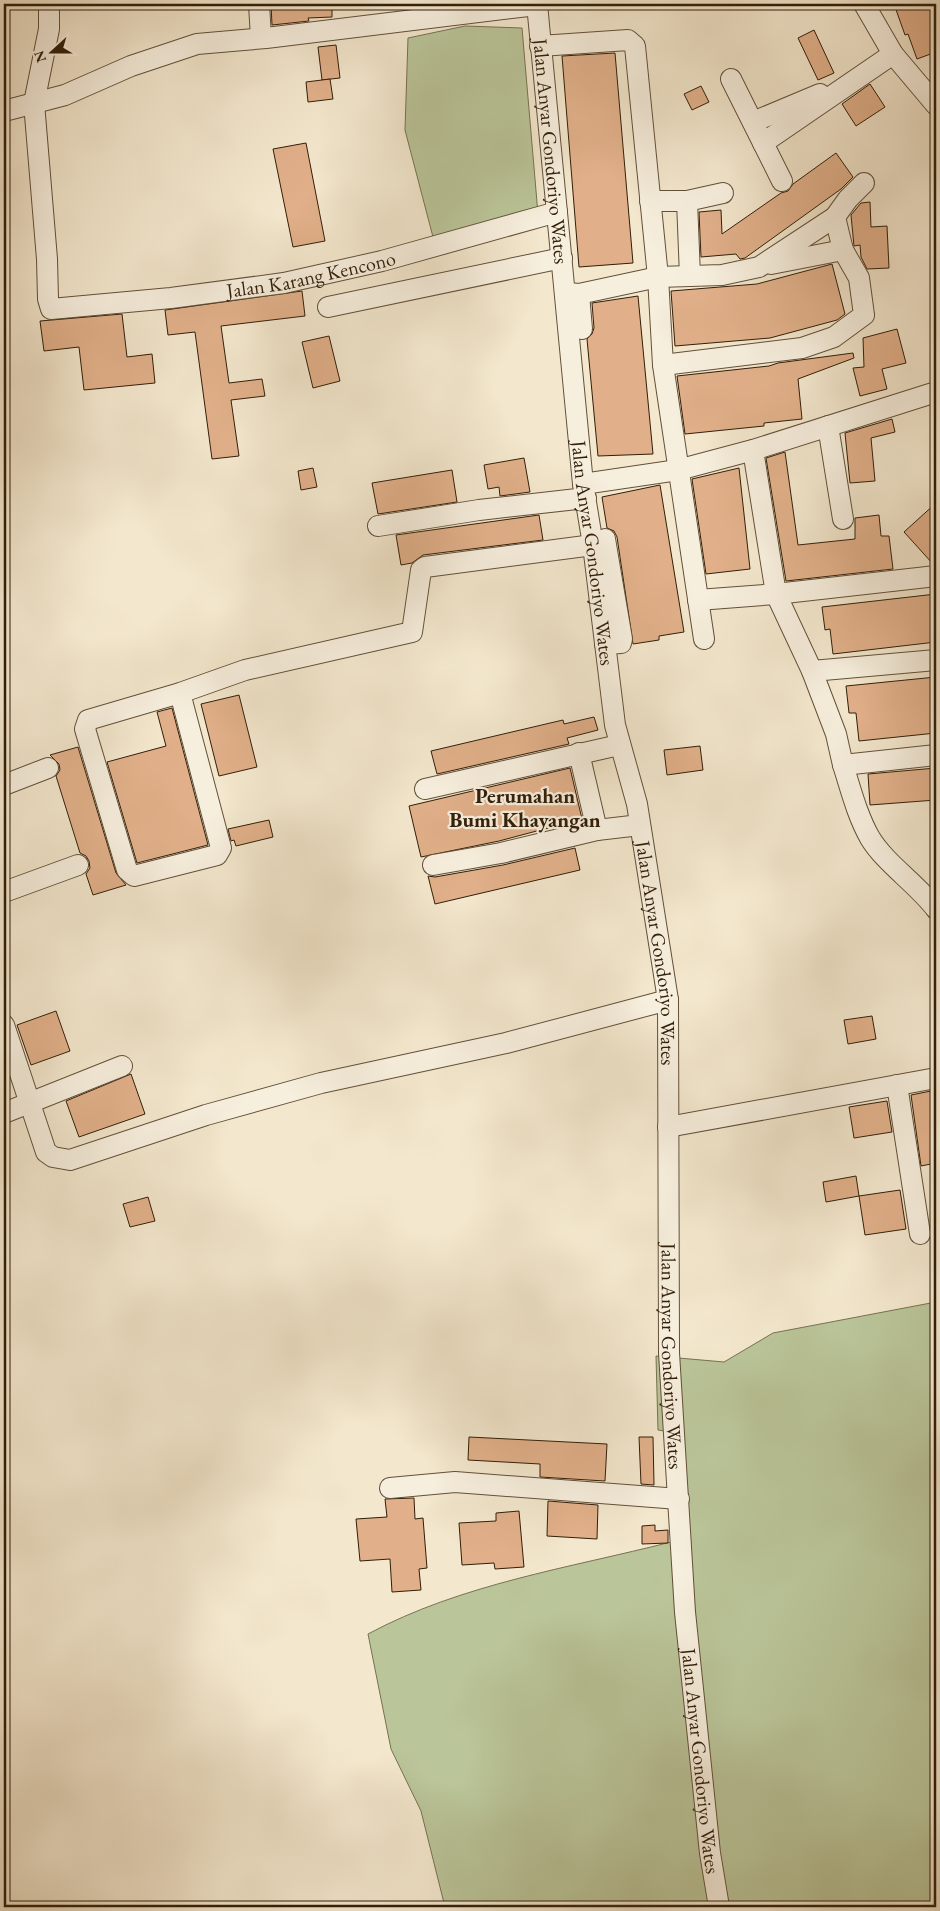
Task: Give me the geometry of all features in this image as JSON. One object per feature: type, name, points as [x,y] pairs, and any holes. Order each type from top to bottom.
[{"type":"street","points":[[34,103],[49,29],[49,4]]},
{"type":"street","points":[[259,4],[261,38]]},
{"type":"street","points":[[4,111],[65,95],[131,66],[197,44],[261,38],[537,4]]},
{"type":"street","name":"Jalan Anyar Gondoriyo Wates","points":[[537,4],[562,258],[572,293],[593,545],[605,644],[619,745],[637,804],[668,1000],[670,1353],[685,1612],[710,1853],[719,1907]]},
{"type":"street","points":[[864,4],[894,54],[936,105]]},
{"type":"street","points":[[540,46],[628,40],[635,46],[658,277],[663,365],[704,639]]},
{"type":"street","points":[[763,144],[894,54]]},
{"type":"street","points":[[731,79],[782,181]]},
{"type":"street","points":[[752,122],[857,79]]},
{"type":"street","name":"Jalan Karang Kencono","points":[[34,103],[47,259],[48,299],[51,309],[284,283],[382,261],[557,212]]},
{"type":"street","points":[[759,267],[835,217],[848,199],[864,183]]},
{"type":"street","points":[[650,201],[687,201],[723,193]]},
{"type":"street","points":[[687,201],[690,276]]},
{"type":"street","points":[[663,365],[802,348],[834,337],[864,315],[860,278],[843,250],[835,217]]},
{"type":"street","points":[[572,293],[658,277],[734,274],[843,250]]},
{"type":"street","points":[[328,307],[562,258]]},
{"type":"street","points":[[378,526],[479,510],[678,470],[753,450],[936,392]]},
{"type":"street","points":[[828,426],[843,519]]},
{"type":"street","points":[[753,450],[776,594],[812,671],[836,734],[856,809],[871,839],[936,909]]},
{"type":"street","points":[[588,487],[622,640],[620,643],[605,644]]},
{"type":"street","points":[[180,693],[221,848],[217,854],[134,876],[127,870],[85,724],[88,720],[180,693],[245,670],[412,632],[421,570],[425,567],[593,545]]},
{"type":"street","points":[[698,600],[776,594],[931,573]]},
{"type":"street","points":[[812,671],[936,660]]},
{"type":"street","points":[[426,789],[619,745]]},
{"type":"street","points":[[579,754],[597,830]]},
{"type":"street","points":[[843,765],[936,755]]},
{"type":"street","points":[[4,784],[48,768]]},
{"type":"street","points":[[433,866],[501,853],[597,830],[640,825]]},
{"type":"street","points":[[4,892],[78,865]]},
{"type":"street","points":[[4,1025],[46,1152],[53,1158],[70,1160],[206,1115],[321,1083],[506,1042],[668,1000]]},
{"type":"street","points":[[4,1113],[122,1066]]},
{"type":"street","points":[[668,1127],[936,1078]]},
{"type":"street","points":[[897,1085],[920,1234]]},
{"type":"street","points":[[390,1488],[455,1482],[679,1499]]},
{"type":"green space","points":[[465,26],[522,28],[538,214],[433,237],[405,130],[408,38]]},
{"type":"green space","points":[[936,1302],[936,1907],[445,1907],[421,1811],[391,1749],[368,1634],[440,1602],[478,1590],[555,1569],[671,1542],[670,1432],[658,1430],[656,1356],[724,1362],[773,1333]]},
{"type":"building","points":[[271,4],[332,4],[332,17],[308,18],[309,21],[272,25]]},
{"type":"building","points":[[894,4],[936,4],[936,52],[917,59],[908,34],[905,35]]},
{"type":"building","points":[[814,30],[834,73],[818,80],[798,38]]},
{"type":"building","points":[[336,45],[340,78],[322,80],[318,47]]},
{"type":"building","points":[[615,53],[633,263],[579,267],[562,56]]},
{"type":"building","points":[[330,79],[333,99],[308,102],[306,82]]},
{"type":"building","points":[[870,84],[885,107],[856,126],[842,104]]},
{"type":"building","points":[[701,86],[709,102],[692,110],[684,94]]},
{"type":"building","points":[[306,143],[325,241],[293,247],[273,149]]},
{"type":"building","points":[[836,153],[853,177],[841,189],[745,258],[740,259],[736,254],[701,257],[699,212],[721,210],[722,234],[781,193],[788,191],[793,184]]},
{"type":"building","points":[[870,202],[871,227],[887,226],[889,268],[867,269],[861,257],[860,245],[854,246],[851,215],[861,203]]},
{"type":"building","points":[[832,264],[845,314],[837,320],[770,338],[675,346],[671,291],[757,284]]},
{"type":"building","points":[[302,291],[305,316],[221,326],[229,383],[262,379],[265,396],[231,400],[239,456],[212,459],[195,332],[168,335],[165,310]]},
{"type":"building","points":[[638,296],[653,454],[598,456],[587,339],[592,334],[594,328],[592,303]]},
{"type":"building","points":[[122,314],[127,357],[152,354],[155,383],[84,390],[79,347],[44,351],[40,321]]},
{"type":"building","points":[[897,329],[906,363],[882,369],[887,389],[860,396],[853,368],[864,367],[863,338]]},
{"type":"building","points":[[329,336],[340,381],[313,388],[302,342]]},
{"type":"building","points":[[853,353],[854,358],[798,379],[802,419],[764,423],[764,426],[685,434],[677,376],[769,366],[778,363]]},
{"type":"building","points":[[892,419],[895,432],[871,438],[875,481],[850,483],[845,433]]},
{"type":"building","points":[[785,452],[798,545],[855,539],[855,518],[879,515],[881,536],[889,536],[893,569],[786,581],[766,458]]},
{"type":"building","points":[[524,458],[530,492],[500,496],[499,487],[488,489],[484,465]]},
{"type":"building","points":[[313,468],[317,487],[301,490],[298,471]]},
{"type":"building","points":[[739,468],[750,569],[706,574],[692,479]]},
{"type":"building","points":[[452,470],[457,502],[378,514],[372,483]]},
{"type":"building","points":[[660,485],[684,632],[659,636],[659,640],[633,644],[617,537],[614,531],[607,528],[602,497]]},
{"type":"building","points":[[936,503],[936,564],[933,564],[904,532]]},
{"type":"building","points":[[539,515],[543,540],[423,555],[412,563],[401,565],[396,535]]},
{"type":"building","points":[[936,594],[936,642],[833,654],[830,629],[825,630],[822,607]]},
{"type":"building","points":[[936,677],[936,733],[859,741],[856,713],[849,713],[846,686]]},
{"type":"building","points":[[239,695],[257,767],[219,776],[201,704]]},
{"type":"building","points":[[172,708],[208,845],[137,863],[107,762],[166,746],[157,712]]},
{"type":"building","points":[[594,717],[598,730],[567,738],[569,744],[437,774],[431,751],[563,720],[564,724]]},
{"type":"building","points":[[700,746],[703,770],[667,775],[664,750]]},
{"type":"building","points":[[78,747],[116,873],[126,885],[93,895],[86,874],[90,868],[89,861],[86,856],[80,853],[56,776],[60,770],[59,764],[50,755]]},
{"type":"building","points":[[570,768],[582,819],[499,841],[421,857],[409,806]]},
{"type":"building","points":[[936,768],[936,800],[870,805],[868,774]]},
{"type":"building","points":[[269,820],[273,837],[236,846],[234,840],[231,841],[228,829]]},
{"type":"building","points":[[575,848],[580,870],[435,904],[428,876],[435,877],[503,865]]},
{"type":"building","points":[[56,1011],[70,1051],[31,1065],[17,1025]]},
{"type":"building","points":[[872,1016],[876,1039],[848,1044],[844,1020]]},
{"type":"building","points":[[131,1074],[145,1114],[79,1137],[66,1101]]},
{"type":"building","points":[[936,1090],[936,1163],[921,1166],[911,1095]]},
{"type":"building","points":[[887,1101],[892,1132],[854,1138],[849,1107]]},
{"type":"building","points":[[856,1176],[859,1196],[826,1202],[823,1182]]},
{"type":"building","points":[[900,1190],[906,1229],[865,1235],[859,1196]]},
{"type":"building","points":[[148,1197],[155,1221],[130,1227],[123,1204]]},
{"type":"building","points":[[469,1437],[607,1444],[605,1481],[540,1477],[540,1464],[468,1460]]},
{"type":"building","points":[[639,1437],[653,1437],[654,1485],[641,1484]]},
{"type":"building","points":[[414,1498],[415,1519],[423,1518],[427,1568],[419,1569],[421,1590],[392,1592],[390,1559],[360,1561],[356,1519],[387,1517],[385,1499]]},
{"type":"building","points":[[548,1501],[598,1505],[597,1539],[547,1536]]},
{"type":"building","points":[[519,1511],[524,1567],[495,1569],[494,1563],[462,1565],[459,1523],[496,1521],[496,1513]]},
{"type":"building","points":[[655,1525],[655,1531],[668,1530],[668,1543],[642,1544],[642,1526]]},
{"type":"district","name":"Perumahan Bumi Khayangan","points":[[525,807]]}]
